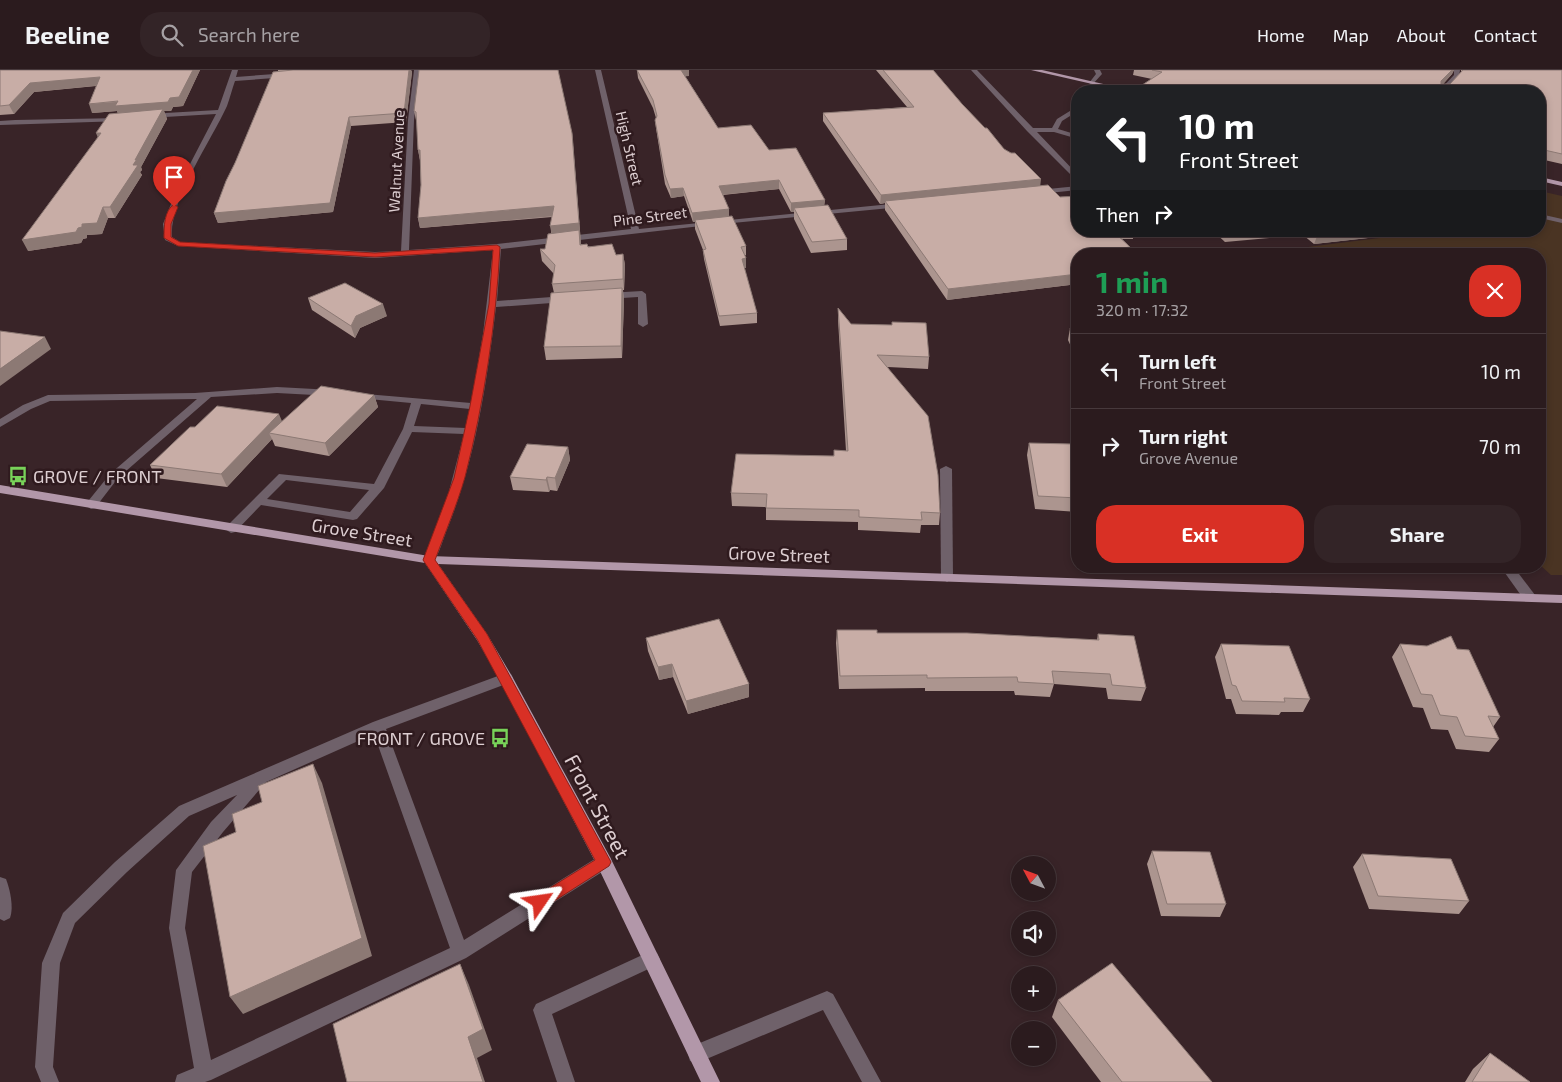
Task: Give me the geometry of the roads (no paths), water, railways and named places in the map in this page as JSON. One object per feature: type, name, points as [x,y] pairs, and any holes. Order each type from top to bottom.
[{"type":"main road","points":[[1036,70],[1102,85]]},
{"type":"main road","points":[[1546,180],[1562,184]]},
{"type":"main road","name":"Grove Street","points":[[0,490],[429,560],[1562,599]]},
{"type":"main road","name":"Front Street","points":[[429,560],[482,637],[506,678],[604,862],[711,1082]]},
{"type":"street","points":[[140,117],[220,112],[235,70]]},
{"type":"street","name":"Walnut Avenue","points":[[405,253],[411,120],[417,70]]},
{"type":"street","name":"High Street","points":[[598,70],[635,231]]},
{"type":"street","points":[[974,70],[1071,173]]},
{"type":"street","points":[[1092,83],[1099,74],[1097,70]]},
{"type":"street","points":[[1448,85],[1457,75],[1457,70]]},
{"type":"street","points":[[232,79],[291,74]]},
{"type":"street","name":"Pine Street","points":[[220,112],[167,224],[168,238],[178,244],[375,255],[497,247],[635,231],[907,204]]},
{"type":"street","points":[[1054,130],[1059,120],[1071,112]]},
{"type":"street","points":[[0,124],[27,121],[86,123],[125,119]]},
{"type":"street","points":[[1029,130],[1054,130],[1071,135]]},
{"type":"street","points":[[1031,192],[1071,189]]},
{"type":"street","points":[[1546,217],[1562,221]]},
{"type":"street","points":[[429,560],[459,478],[475,406],[493,304],[497,247]]},
{"type":"street","points":[[602,297],[642,294],[643,324]]},
{"type":"street","points":[[493,304],[572,299]]},
{"type":"street","points":[[0,424],[27,407],[48,398],[195,396],[268,390],[314,391],[475,406]]},
{"type":"street","points":[[91,505],[114,476],[209,394]]},
{"type":"street","points":[[259,501],[353,516],[378,488],[408,429],[417,400]]},
{"type":"street","points":[[408,429],[469,431]]},
{"type":"street","points":[[946,469],[947,578]]},
{"type":"street","points":[[231,529],[284,476],[378,488]]},
{"type":"street","points":[[1511,573],[1530,598]]},
{"type":"street","points":[[50,1082],[44,1067],[51,963],[70,918],[121,867],[184,811],[378,726],[506,678]]},
{"type":"street","points":[[378,726],[460,952]]},
{"type":"street","points":[[204,1073],[177,928],[184,870],[217,827],[262,777]]},
{"type":"street","points":[[184,1082],[460,952],[604,862]]},
{"type":"street","points":[[0,884],[4,913]]},
{"type":"street","points":[[566,1082],[542,1010],[652,959]]},
{"type":"street","points":[[697,1054],[827,1000],[872,1082]]},
{"type":"place","name":"GROVE / FRONT","points":[[18,476]]},
{"type":"place","name":"FRONT / GROVE","points":[[500,738]]}]
